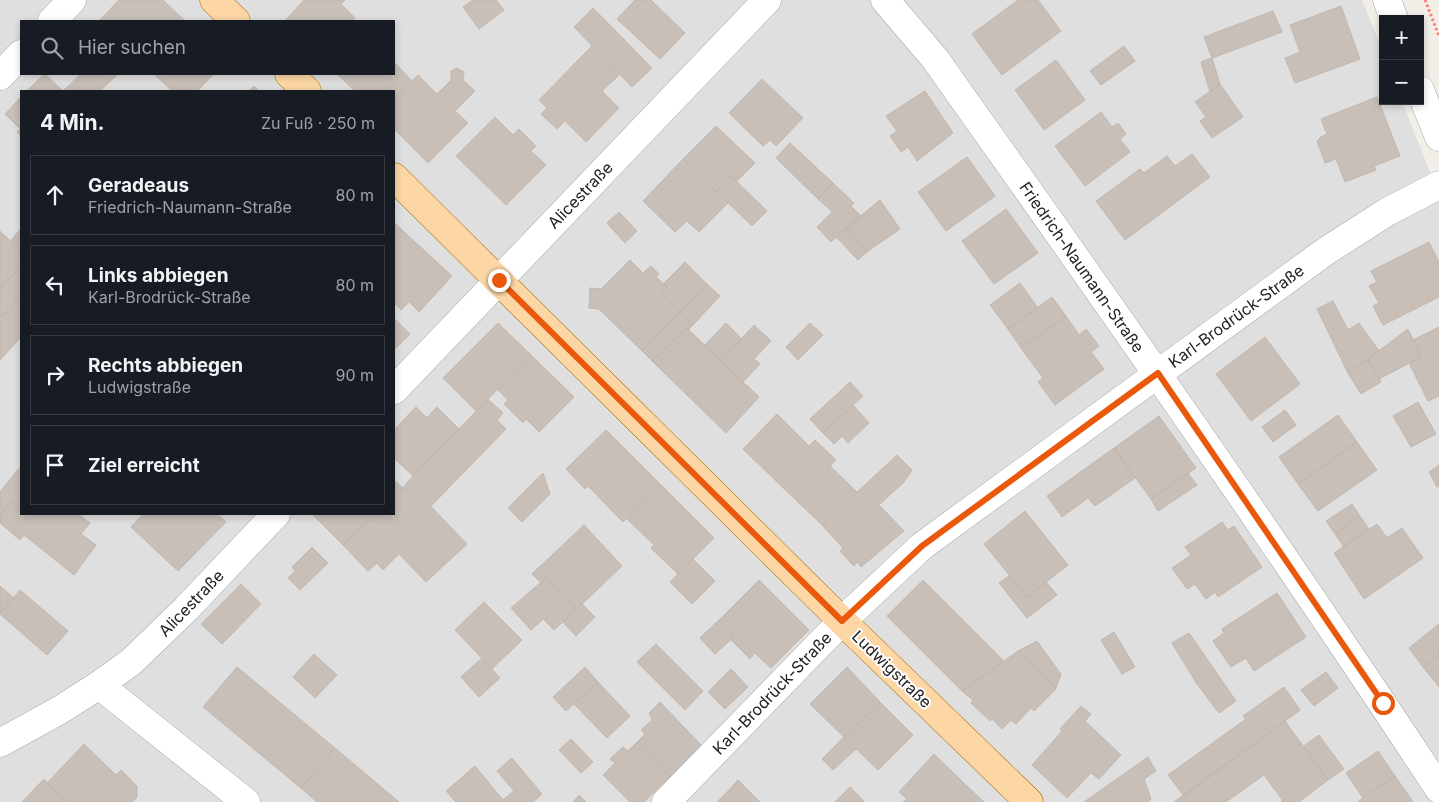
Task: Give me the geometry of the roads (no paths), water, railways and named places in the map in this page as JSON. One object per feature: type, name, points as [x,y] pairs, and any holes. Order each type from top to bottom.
[{"type":"main road","points":[[214,0],[235,20]]},
{"type":"main road","points":[[290,75],[306,90]]},
{"type":"main road","name":"Ludwigstraße","points":[[395,178],[842,621],[1029,802]]},
{"type":"street","points":[[53,20],[72,0]]},
{"type":"street","name":"Alicestraße","points":[[395,389],[768,0]]},
{"type":"street","name":"Friedrich-Naumann-Straße","points":[[885,0],[936,60],[1158,373],[1383,703],[1439,789]]},
{"type":"street","points":[[1387,0],[1393,15]]},
{"type":"street","points":[[0,76],[20,55]]},
{"type":"street","points":[[1424,100],[1439,137]]},
{"type":"street","name":"Karl-Brodrück-Straße","points":[[666,802],[842,621],[922,546],[1326,251],[1386,212],[1439,185]]},
{"type":"street","name":"Alicestraße","points":[[0,743],[60,710],[130,662],[149,645],[275,515]]},
{"type":"street","points":[[99,685],[246,802]]}]
